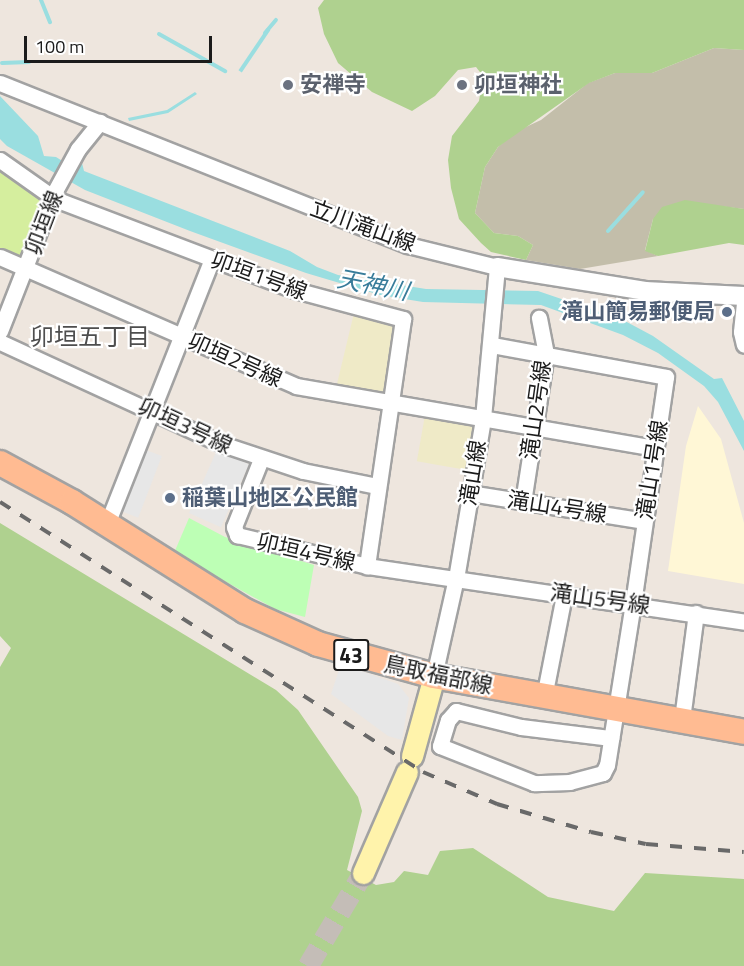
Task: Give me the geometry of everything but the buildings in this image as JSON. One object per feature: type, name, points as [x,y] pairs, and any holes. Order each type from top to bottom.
[{"type":"main road","name":"鳥取福部線","points":[[0,463],[107,524],[273,625],[348,654],[434,676],[744,732]]},
{"type":"main road","points":[[363,873],[412,754],[434,676]]},
{"type":"street","name":"立川滝山線","points":[[0,84],[408,245],[497,276],[645,291],[744,296]]},
{"type":"street","name":"卯垣線","points":[[0,332],[55,199],[59,183],[70,162],[100,122]]},
{"type":"street","name":"卯垣1号線","points":[[0,160],[55,199],[324,300],[403,319],[367,566]]},
{"type":"street","name":"卯垣2号線","points":[[0,257],[296,386],[656,448]]},
{"type":"street","points":[[107,524],[212,259]]},
{"type":"street","name":"滝山線","points":[[434,676],[456,578],[483,419],[497,276]]},
{"type":"street","points":[[744,303],[741,332],[744,345]]},
{"type":"street","name":"滝山2号線","points":[[523,502],[546,354],[539,318]]},
{"type":"street","name":"卯垣3号線","points":[[0,342],[261,459],[377,486]]},
{"type":"street","name":"滝山1号線","points":[[440,746],[518,779],[551,784],[603,773],[633,603],[666,377],[492,345]]},
{"type":"street","name":"卯垣4号線","points":[[261,459],[234,527],[237,535],[367,566],[456,578]]},
{"type":"street","name":"滝山4号線","points":[[470,493],[644,521]]},
{"type":"street","name":"滝山5号線","points":[[456,578],[633,603],[744,622]]},
{"type":"street","points":[[544,697],[564,595]]},
{"type":"street","points":[[682,719],[696,614]]},
{"type":"street","points":[[412,754],[440,746],[448,720],[456,711],[520,727],[611,738]]},
{"type":"shaded area","points":[[714,48],[744,50],[744,209],[719,206],[653,219],[645,250],[658,256],[580,269],[526,260],[533,245],[518,236],[494,233],[475,213],[485,167],[498,147],[515,132],[541,120],[588,83],[615,73],[652,73]]},
{"type":"shaded area","points":[[354,313],[392,320],[396,328],[386,393],[380,398],[336,388]]},
{"type":"shaded area","points":[[698,406],[721,439],[744,523],[744,584],[668,571],[686,446]]},
{"type":"shaded area","points":[[425,415],[476,424],[468,470],[417,461]]},
{"type":"shaded area","points":[[146,450],[162,456],[138,518],[122,512]]},
{"type":"shaded area","points":[[217,450],[249,464],[221,527],[189,513]]},
{"type":"shaded area","points":[[341,664],[398,684],[409,698],[402,740],[388,736],[331,694]]},
{"type":"green space","points":[[324,0],[744,0],[744,50],[714,48],[652,73],[615,73],[589,83],[498,147],[485,167],[475,213],[494,233],[518,236],[533,245],[526,260],[491,252],[481,243],[459,219],[451,188],[448,160],[452,136],[479,101],[483,76],[476,67],[458,70],[435,96],[412,111],[372,92],[338,63],[324,34],[318,8]]},
{"type":"green space","points":[[0,168],[46,199],[21,260],[0,250]]},
{"type":"green space","points":[[685,200],[744,209],[744,245],[729,243],[658,256],[645,251],[653,219],[662,207]]},
{"type":"green space","points":[[189,518],[225,537],[314,565],[305,617],[275,609],[174,553]]},
{"type":"green space","points":[[0,523],[276,690],[298,710],[358,797],[362,811],[347,870],[376,885],[394,882],[404,871],[428,875],[440,851],[473,848],[548,897],[614,911],[645,873],[744,879],[744,966],[0,966],[0,667],[11,648],[0,636]]},
{"type":"water","points":[[267,28],[270,30],[242,73],[238,70]]},
{"type":"water","points":[[195,92],[197,94],[168,113],[129,121],[128,118],[167,110]]},
{"type":"water","name":"天神川","points":[[0,96],[38,136],[44,156],[56,157],[72,167],[100,132],[82,163],[84,171],[290,251],[317,267],[338,275],[426,289],[538,291],[623,320],[653,336],[714,379],[722,378],[744,421],[744,451],[718,402],[704,386],[658,353],[623,335],[541,305],[423,302],[380,295],[306,273],[190,231],[85,190],[7,146],[0,139]]},
{"type":"waterway","points":[[41,0],[50,22]]},
{"type":"waterway","points":[[265,33],[276,20]]},
{"type":"waterway","points":[[159,34],[225,71]]},
{"type":"waterway","points":[[2,63],[29,62]]},
{"type":"waterway","points":[[608,231],[643,192]]},
{"type":"tunnel","points":[[308,966],[363,873]]},
{"type":"railway","points":[[0,502],[423,772],[497,804],[591,832],[646,844],[744,852]]},
{"type":"place","name":"安禅寺","points":[[288,85]]},
{"type":"place","name":"卯垣神社","points":[[462,85]]},
{"type":"place","name":"滝山簡易郵便局","points":[[727,312]]},
{"type":"place","name":"稲葉山地区公民館","points":[[170,498]]},
{"type":"district","name":"卯垣五丁目","points":[[90,337]]}]
